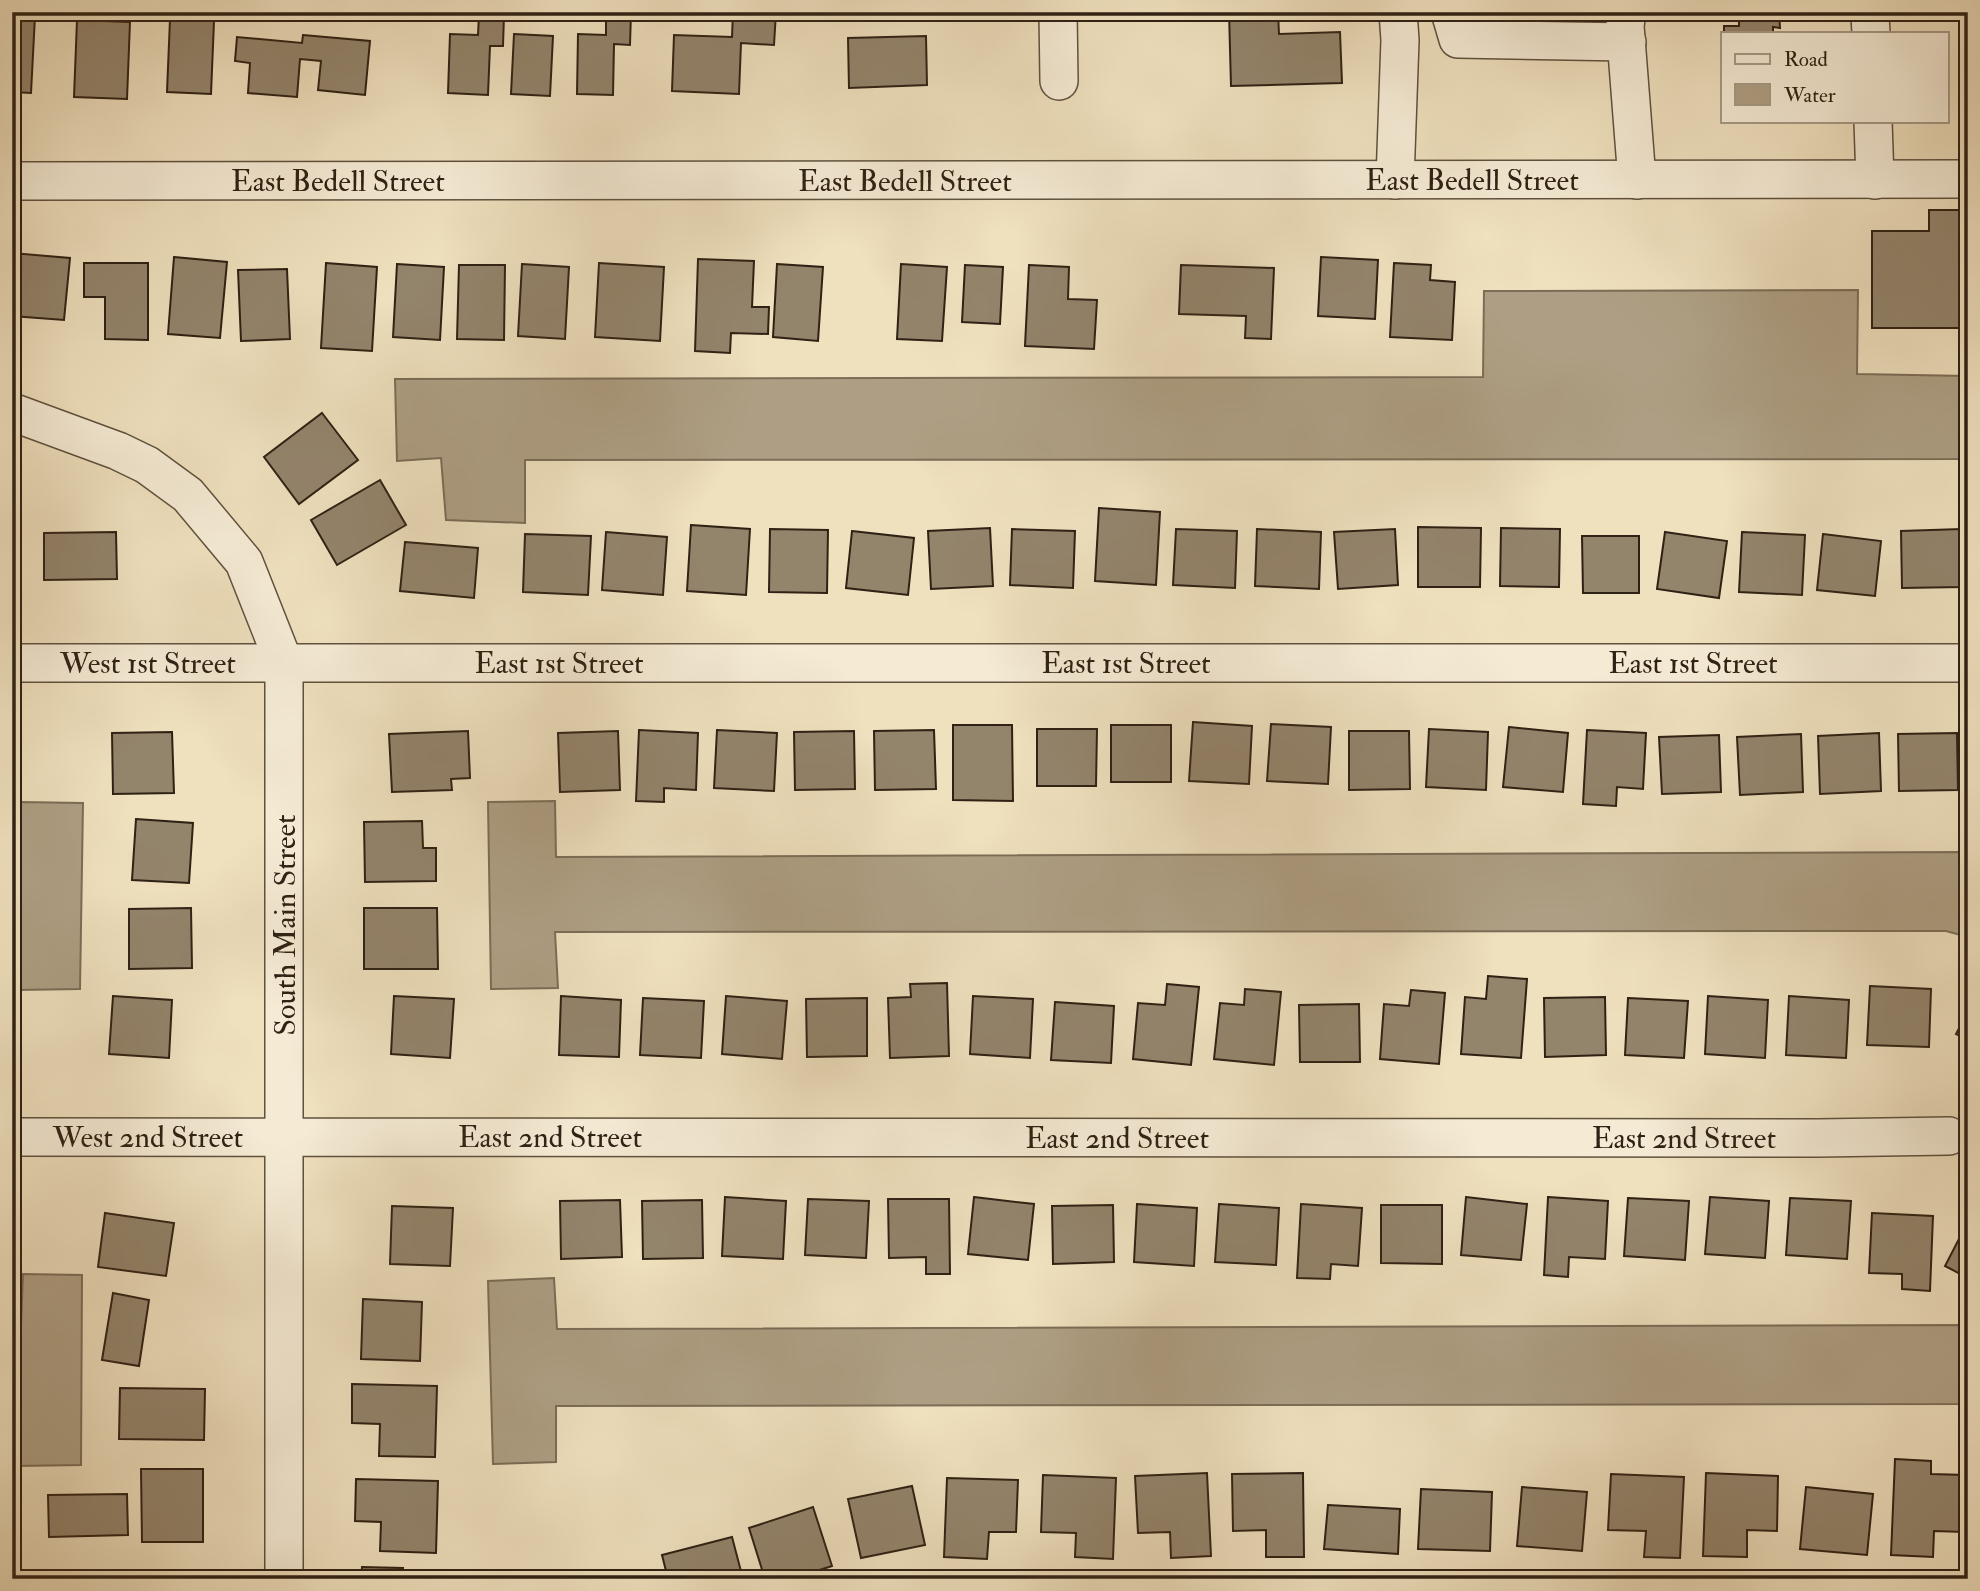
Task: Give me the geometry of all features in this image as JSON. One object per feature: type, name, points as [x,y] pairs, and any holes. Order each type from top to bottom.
[{"type":"street","points":[[1058,12],[1059,80]]},
{"type":"street","points":[[1395,180],[1400,40],[1398,12]]},
{"type":"street","points":[[1450,12],[1458,39],[1627,27],[1637,180]]},
{"type":"street","points":[[1873,122],[1875,180]]},
{"type":"street","name":"East Bedell Street","points":[[12,181],[1968,179]]},
{"type":"street","name":"South Main Street","points":[[12,412],[118,451],[148,465],[188,495],[244,562],[284,663],[284,1579]]},
{"type":"street","name":"West 1st Street","points":[[12,663],[284,663]]},
{"type":"street","name":"East 1st Street","points":[[284,663],[1968,663]]},
{"type":"street","name":"East 2nd Street","points":[[285,1137],[1949,1136]]},
{"type":"street","name":"West 2nd Street","points":[[12,1137],[285,1137]]},
{"type":"water","points":[[1858,290],[1857,374],[1968,376],[1968,459],[525,460],[525,523],[446,520],[441,458],[397,461],[395,379],[1483,377],[1484,291]]},
{"type":"water","points":[[555,801],[556,857],[1968,852],[1968,937],[1946,931],[555,932],[558,988],[491,989],[488,802]]},
{"type":"water","points":[[19,802],[83,803],[80,989],[17,990],[19,937],[12,937],[12,863],[18,863]]},
{"type":"water","points":[[23,1274],[82,1275],[81,1465],[16,1466],[15,1410],[12,1410],[12,1327],[21,1326]]},
{"type":"water","points":[[554,1278],[557,1329],[1968,1325],[1968,1404],[556,1406],[556,1462],[493,1464],[488,1281]]},
{"type":"building","points":[[733,12],[776,12],[774,45],[741,43],[739,94],[672,91],[674,35],[732,37]]},
{"type":"building","points":[[1229,12],[1278,12],[1279,34],[1340,32],[1342,83],[1231,86]]},
{"type":"building","points":[[1739,12],[1779,12],[1780,28],[1773,27],[1773,32],[1724,32],[1724,26],[1739,26]]},
{"type":"building","points":[[606,13],[631,13],[630,45],[614,44],[613,95],[577,94],[578,34],[606,35]]},
{"type":"building","points":[[479,14],[504,15],[503,46],[490,46],[488,95],[448,93],[450,34],[478,35]]},
{"type":"building","points":[[12,15],[35,16],[31,93],[12,92]]},
{"type":"building","points":[[170,19],[214,21],[211,94],[167,92]]},
{"type":"building","points":[[77,20],[130,22],[127,99],[74,97]]},
{"type":"building","points":[[514,34],[553,36],[550,96],[511,94]]},
{"type":"building","points":[[303,35],[370,41],[365,95],[318,90],[321,61],[300,59],[297,97],[248,93],[250,63],[235,61],[237,37],[302,43]]},
{"type":"building","points":[[926,36],[927,85],[849,88],[848,38]]},
{"type":"building","points":[[1929,210],[1964,210],[1964,218],[1968,218],[1968,328],[1872,328],[1872,231],[1929,231]]},
{"type":"building","points":[[12,253],[70,258],[64,320],[12,316]]},
{"type":"building","points":[[174,257],[227,262],[220,338],[168,334]]},
{"type":"building","points":[[1321,257],[1378,260],[1375,319],[1318,316]]},
{"type":"building","points":[[698,259],[754,261],[752,307],[769,307],[768,334],[731,333],[730,353],[695,351]]},
{"type":"building","points":[[84,263],[148,263],[148,340],[105,339],[105,297],[84,297]]},
{"type":"building","points":[[326,263],[377,267],[372,351],[321,348]]},
{"type":"building","points":[[599,263],[664,267],[660,341],[595,337]]},
{"type":"building","points":[[1394,263],[1431,265],[1430,280],[1455,282],[1452,340],[1390,337]]},
{"type":"building","points":[[397,264],[444,267],[440,340],[393,337]]},
{"type":"building","points":[[522,264],[569,267],[565,339],[518,336]]},
{"type":"building","points":[[777,264],[823,267],[818,341],[773,337]]},
{"type":"building","points":[[901,264],[947,267],[942,341],[897,339]]},
{"type":"building","points":[[459,265],[505,265],[504,340],[457,339]]},
{"type":"building","points":[[965,265],[1003,267],[1000,324],[962,322]]},
{"type":"building","points":[[1029,265],[1069,267],[1068,299],[1097,300],[1094,349],[1025,346]]},
{"type":"building","points":[[1181,265],[1274,268],[1271,339],[1245,338],[1246,316],[1179,314]]},
{"type":"building","points":[[287,269],[290,339],[241,341],[238,270]]},
{"type":"building","points":[[322,413],[358,460],[299,504],[264,457]]},
{"type":"building","points":[[380,480],[406,525],[337,565],[311,520]]},
{"type":"building","points":[[12,505],[19,505],[20,578],[12,578]]},
{"type":"building","points":[[1099,508],[1160,512],[1156,585],[1095,581]]},
{"type":"building","points":[[691,525],[750,529],[746,595],[687,591]]},
{"type":"building","points":[[1418,527],[1481,528],[1480,587],[1418,587]]},
{"type":"building","points":[[990,528],[993,586],[931,589],[928,531]]},
{"type":"building","points":[[1501,528],[1560,529],[1559,587],[1500,586]]},
{"type":"building","points":[[770,529],[828,530],[827,593],[769,592]]},
{"type":"building","points":[[1012,529],[1075,531],[1073,588],[1010,585]]},
{"type":"building","points":[[1176,529],[1237,531],[1235,588],[1173,585]]},
{"type":"building","points":[[1257,529],[1321,532],[1319,589],[1255,586]]},
{"type":"building","points":[[1395,529],[1398,585],[1338,589],[1334,532]]},
{"type":"building","points":[[1961,529],[1963,587],[1902,588],[1901,531]]},
{"type":"building","points":[[852,531],[914,538],[908,595],[846,588]]},
{"type":"building","points":[[116,532],[117,579],[44,580],[44,533]]},
{"type":"building","points":[[606,532],[667,537],[663,595],[602,590]]},
{"type":"building","points":[[1665,532],[1727,541],[1719,598],[1657,589]]},
{"type":"building","points":[[1742,532],[1805,535],[1802,595],[1739,592]]},
{"type":"building","points":[[525,534],[591,536],[588,595],[523,592]]},
{"type":"building","points":[[1823,534],[1881,541],[1875,596],[1817,590]]},
{"type":"building","points":[[1582,536],[1639,536],[1639,593],[1583,593]]},
{"type":"building","points":[[405,542],[478,548],[474,598],[400,591]]},
{"type":"building","points":[[1193,722],[1252,726],[1249,784],[1189,781]]},
{"type":"building","points":[[1271,724],[1331,727],[1328,784],[1267,781]]},
{"type":"building","points":[[953,725],[1012,725],[1013,801],[953,800]]},
{"type":"building","points":[[1111,725],[1171,725],[1171,782],[1111,782]]},
{"type":"building","points":[[1509,727],[1568,733],[1563,792],[1503,787]]},
{"type":"building","points":[[1037,729],[1097,729],[1096,786],[1037,786]]},
{"type":"building","points":[[1429,729],[1488,732],[1486,790],[1426,787]]},
{"type":"building","points":[[639,730],[698,733],[696,790],[664,788],[664,802],[636,801]]},
{"type":"building","points":[[717,730],[777,733],[774,791],[714,788]]},
{"type":"building","points":[[934,730],[936,789],[875,790],[874,731]]},
{"type":"building","points":[[1587,730],[1646,733],[1643,789],[1617,787],[1616,806],[1583,804]]},
{"type":"building","points":[[468,731],[470,778],[451,779],[452,790],[392,792],[389,734]]},
{"type":"building","points":[[618,731],[620,790],[560,792],[558,733]]},
{"type":"building","points":[[854,731],[855,789],[795,790],[794,732]]},
{"type":"building","points":[[1349,731],[1409,731],[1410,789],[1349,790]]},
{"type":"building","points":[[172,732],[174,793],[113,794],[112,733]]},
{"type":"building","points":[[1879,733],[1881,791],[1820,794],[1818,736]]},
{"type":"building","points":[[1957,733],[1958,790],[1899,791],[1898,734]]},
{"type":"building","points":[[1801,734],[1803,792],[1740,795],[1737,737]]},
{"type":"building","points":[[1719,735],[1721,792],[1662,794],[1659,737]]},
{"type":"building","points":[[136,819],[193,823],[189,883],[132,880]]},
{"type":"building","points":[[422,821],[423,848],[436,848],[436,881],[365,882],[364,822]]},
{"type":"building","points":[[191,908],[192,968],[129,969],[129,909]]},
{"type":"building","points":[[364,908],[437,908],[438,969],[364,969]]},
{"type":"building","points":[[1488,976],[1527,979],[1521,1058],[1461,1054],[1465,997],[1486,999]]},
{"type":"building","points":[[947,983],[949,1056],[890,1058],[888,998],[911,997],[910,984]]},
{"type":"building","points":[[1167,984],[1199,987],[1191,1065],[1133,1059],[1138,1003],[1165,1005]]},
{"type":"building","points":[[1870,986],[1931,989],[1929,1047],[1867,1045]]},
{"type":"building","points":[[1245,989],[1281,992],[1274,1065],[1214,1059],[1220,1003],[1244,1005]]},
{"type":"building","points":[[1411,990],[1445,993],[1439,1064],[1380,1059],[1384,1004],[1409,1006]]},
{"type":"building","points":[[113,996],[172,1000],[169,1058],[109,1054]]},
{"type":"building","points":[[394,996],[454,999],[450,1058],[391,1054]]},
{"type":"building","points":[[561,996],[621,1000],[619,1057],[559,1055]]},
{"type":"building","points":[[726,996],[787,1001],[782,1059],[722,1054]]},
{"type":"building","points":[[973,996],[1033,999],[1030,1058],[970,1054]]},
{"type":"building","points":[[1708,996],[1768,1000],[1765,1058],[1705,1054]]},
{"type":"building","points":[[1789,996],[1849,1000],[1846,1058],[1786,1055]]},
{"type":"building","points":[[1605,997],[1606,1055],[1545,1057],[1544,998]]},
{"type":"building","points":[[643,998],[704,1001],[701,1058],[640,1055]]},
{"type":"building","points":[[867,998],[867,1056],[807,1057],[806,999]]},
{"type":"building","points":[[1628,998],[1688,1001],[1684,1058],[1625,1055]]},
{"type":"building","points":[[1055,1002],[1114,1006],[1111,1063],[1051,1060]]},
{"type":"building","points":[[1359,1004],[1360,1062],[1300,1062],[1299,1005]]},
{"type":"building","points":[[1968,1011],[1968,1040],[1956,1034]]},
{"type":"building","points":[[725,1197],[786,1201],[783,1259],[722,1256]]},
{"type":"building","points":[[974,1197],[1034,1204],[1028,1260],[968,1254]]},
{"type":"building","points":[[1466,1197],[1527,1204],[1521,1260],[1461,1255]]},
{"type":"building","points":[[1548,1197],[1608,1201],[1605,1259],[1569,1257],[1568,1277],[1544,1275]]},
{"type":"building","points":[[1710,1197],[1769,1201],[1765,1258],[1705,1254]]},
{"type":"building","points":[[1628,1198],[1689,1201],[1685,1260],[1624,1256]]},
{"type":"building","points":[[1790,1198],[1851,1201],[1847,1259],[1786,1255]]},
{"type":"building","points":[[808,1199],[869,1201],[866,1258],[805,1255]]},
{"type":"building","points":[[888,1199],[949,1199],[950,1274],[926,1274],[926,1257],[889,1258]]},
{"type":"building","points":[[620,1200],[622,1257],[561,1259],[560,1201]]},
{"type":"building","points":[[702,1200],[703,1258],[643,1259],[642,1201]]},
{"type":"building","points":[[1137,1204],[1197,1208],[1194,1266],[1134,1262]]},
{"type":"building","points":[[1219,1204],[1279,1208],[1276,1265],[1215,1262]]},
{"type":"building","points":[[1301,1204],[1362,1208],[1358,1266],[1331,1264],[1330,1279],[1297,1278]]},
{"type":"building","points":[[1113,1205],[1114,1262],[1053,1264],[1052,1206]]},
{"type":"building","points":[[1381,1205],[1442,1205],[1442,1264],[1381,1263]]},
{"type":"building","points":[[392,1206],[453,1208],[450,1266],[390,1264]]},
{"type":"building","points":[[105,1213],[174,1223],[166,1276],[98,1267]]},
{"type":"building","points":[[1872,1213],[1933,1216],[1930,1291],[1902,1289],[1902,1274],[1869,1273]]},
{"type":"building","points":[[1962,1233],[1968,1236],[1968,1278],[1945,1266]]},
{"type":"building","points":[[113,1293],[149,1300],[139,1366],[102,1360]]},
{"type":"building","points":[[363,1299],[422,1302],[420,1361],[361,1359]]},
{"type":"building","points":[[352,1384],[437,1386],[435,1457],[379,1456],[380,1424],[352,1423]]},
{"type":"building","points":[[120,1388],[205,1389],[204,1440],[119,1439]]},
{"type":"building","points":[[1895,1459],[1931,1461],[1931,1474],[1966,1475],[1964,1532],[1934,1531],[1933,1557],[1891,1555]]},
{"type":"building","points":[[141,1469],[203,1469],[203,1542],[142,1542]]},
{"type":"building","points":[[1207,1473],[1211,1556],[1171,1558],[1170,1532],[1138,1533],[1135,1476]]},
{"type":"building","points":[[1303,1473],[1304,1557],[1266,1557],[1266,1530],[1233,1531],[1232,1474]]},
{"type":"building","points":[[1706,1473],[1778,1476],[1777,1531],[1747,1530],[1747,1557],[1703,1556]]},
{"type":"building","points":[[1611,1474],[1684,1477],[1680,1558],[1644,1557],[1646,1531],[1608,1530]]},
{"type":"building","points":[[1043,1475],[1116,1478],[1113,1559],[1075,1557],[1076,1533],[1041,1532]]},
{"type":"building","points":[[947,1478],[1018,1480],[1016,1532],[989,1532],[987,1559],[944,1557]]},
{"type":"building","points":[[356,1479],[438,1481],[436,1553],[380,1551],[381,1522],[355,1521]]},
{"type":"building","points":[[912,1486],[925,1545],[861,1558],[848,1499]]},
{"type":"building","points":[[1522,1487],[1587,1492],[1582,1551],[1517,1546]]},
{"type":"building","points":[[1806,1487],[1873,1494],[1867,1555],[1800,1549]]},
{"type":"building","points":[[1421,1489],[1492,1492],[1490,1551],[1418,1549]]},
{"type":"building","points":[[127,1494],[128,1535],[49,1537],[48,1495]]},
{"type":"building","points":[[1328,1505],[1400,1509],[1398,1554],[1324,1549]]},
{"type":"building","points":[[813,1507],[832,1566],[791,1579],[765,1579],[749,1528]]},
{"type":"building","points":[[732,1537],[743,1579],[668,1579],[662,1555]]},
{"type":"building","points":[[362,1567],[403,1568],[402,1579],[361,1579]]}]
